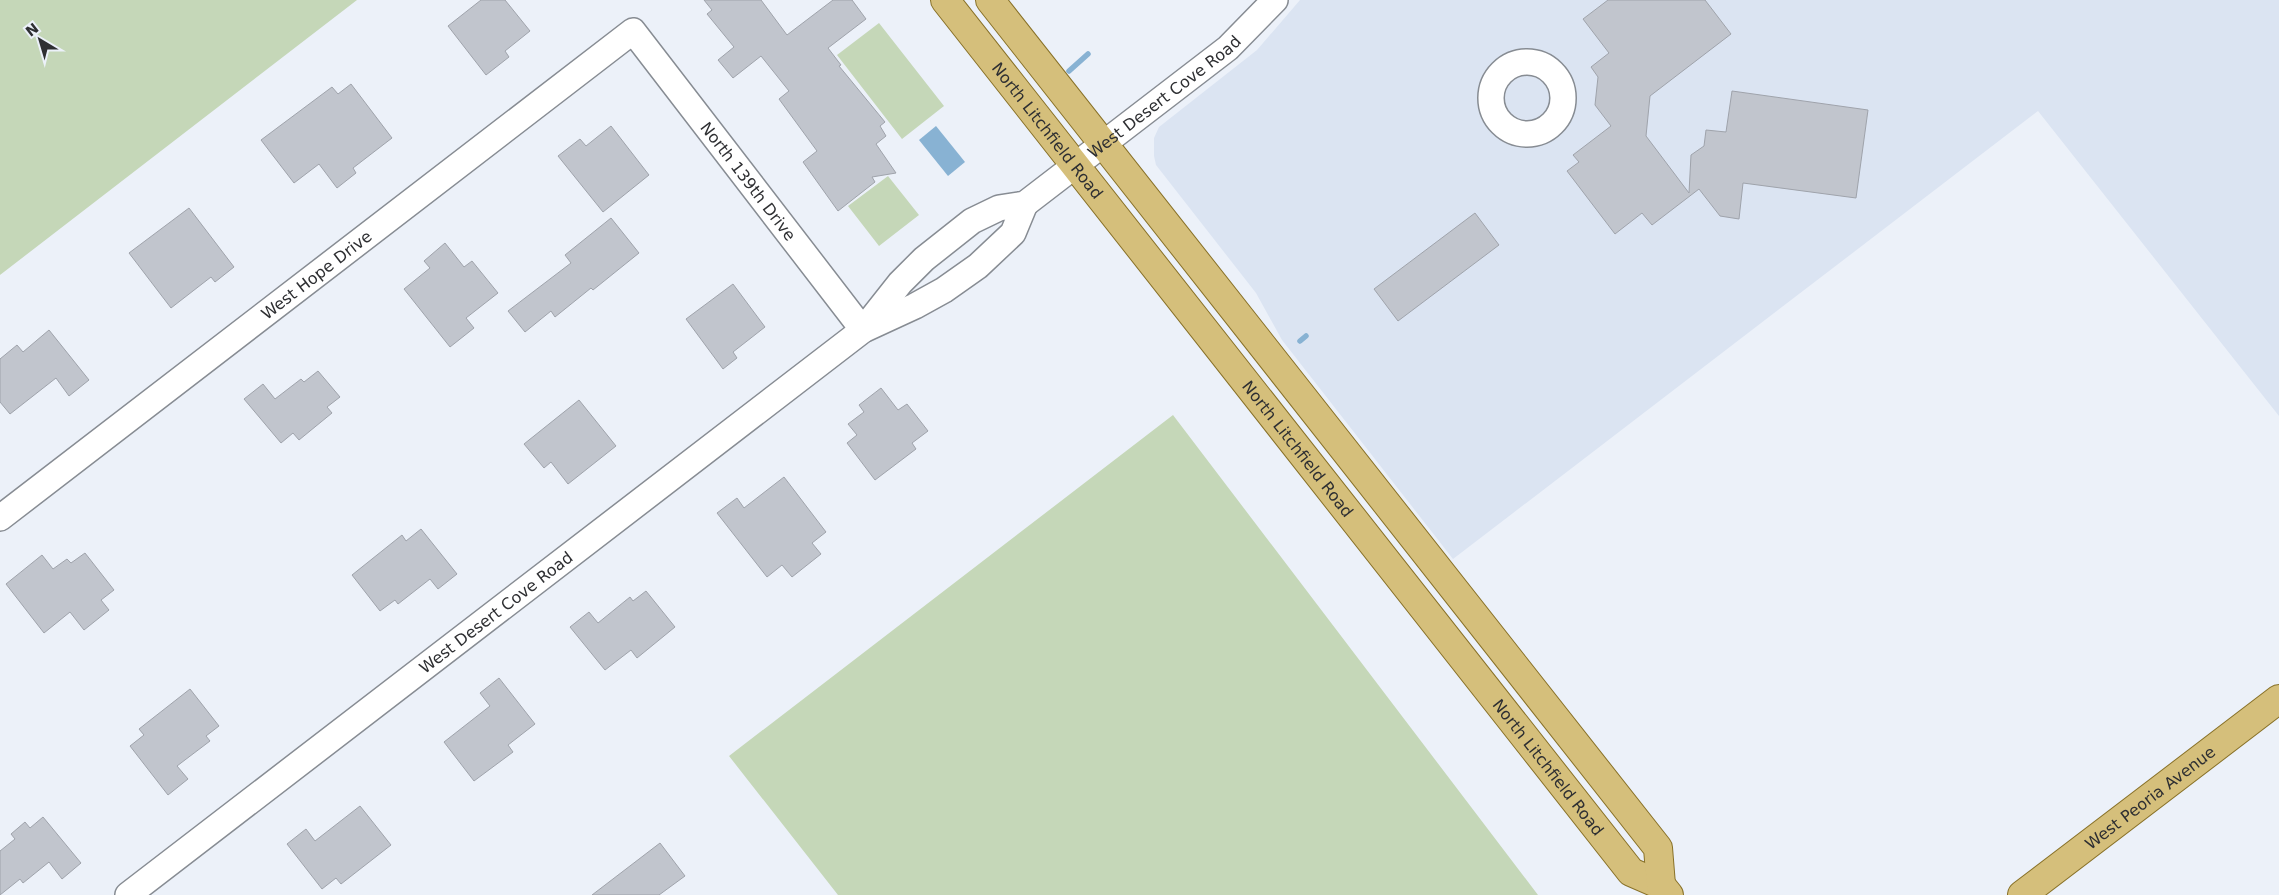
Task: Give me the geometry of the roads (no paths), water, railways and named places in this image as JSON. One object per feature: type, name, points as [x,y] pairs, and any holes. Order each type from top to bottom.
[{"type":"main road","name":"North Litchfield Road","points":[[945,0],[1631,872],[1665,890]]},
{"type":"main road","name":"North Litchfield Road","points":[[990,0],[1658,848],[1665,890]]},
{"type":"main road","points":[[1261,404],[1286,410],[1332,465],[1345,469],[1358,466]]},
{"type":"main road","name":"West Peoria Avenue","points":[[2022,895],[2279,699]]},
{"type":"street","name":"West Desert Cove Road","points":[[863,330],[900,283],[924,259],[972,220],[999,208],[1025,204],[1228,48],[1275,0]]},
{"type":"street","name":"North 139th Drive","points":[[633,31],[863,330]]},
{"type":"street","name":"West Hope Drive","points":[[0,518],[633,31]]},
{"type":"street","name":"West Desert Cove Road","points":[[128,895],[863,330],[915,306],[944,290],[978,266],[1014,234],[1025,204]]},
{"type":"street","points":[[955,234],[978,266]]},
{"type":"water","points":[[936,126],[965,162],[948,176],[919,140]]},
{"type":"waterway","points":[[1069,71],[1088,54]]},
{"type":"waterway","points":[[1300,341],[1306,336]]}]
